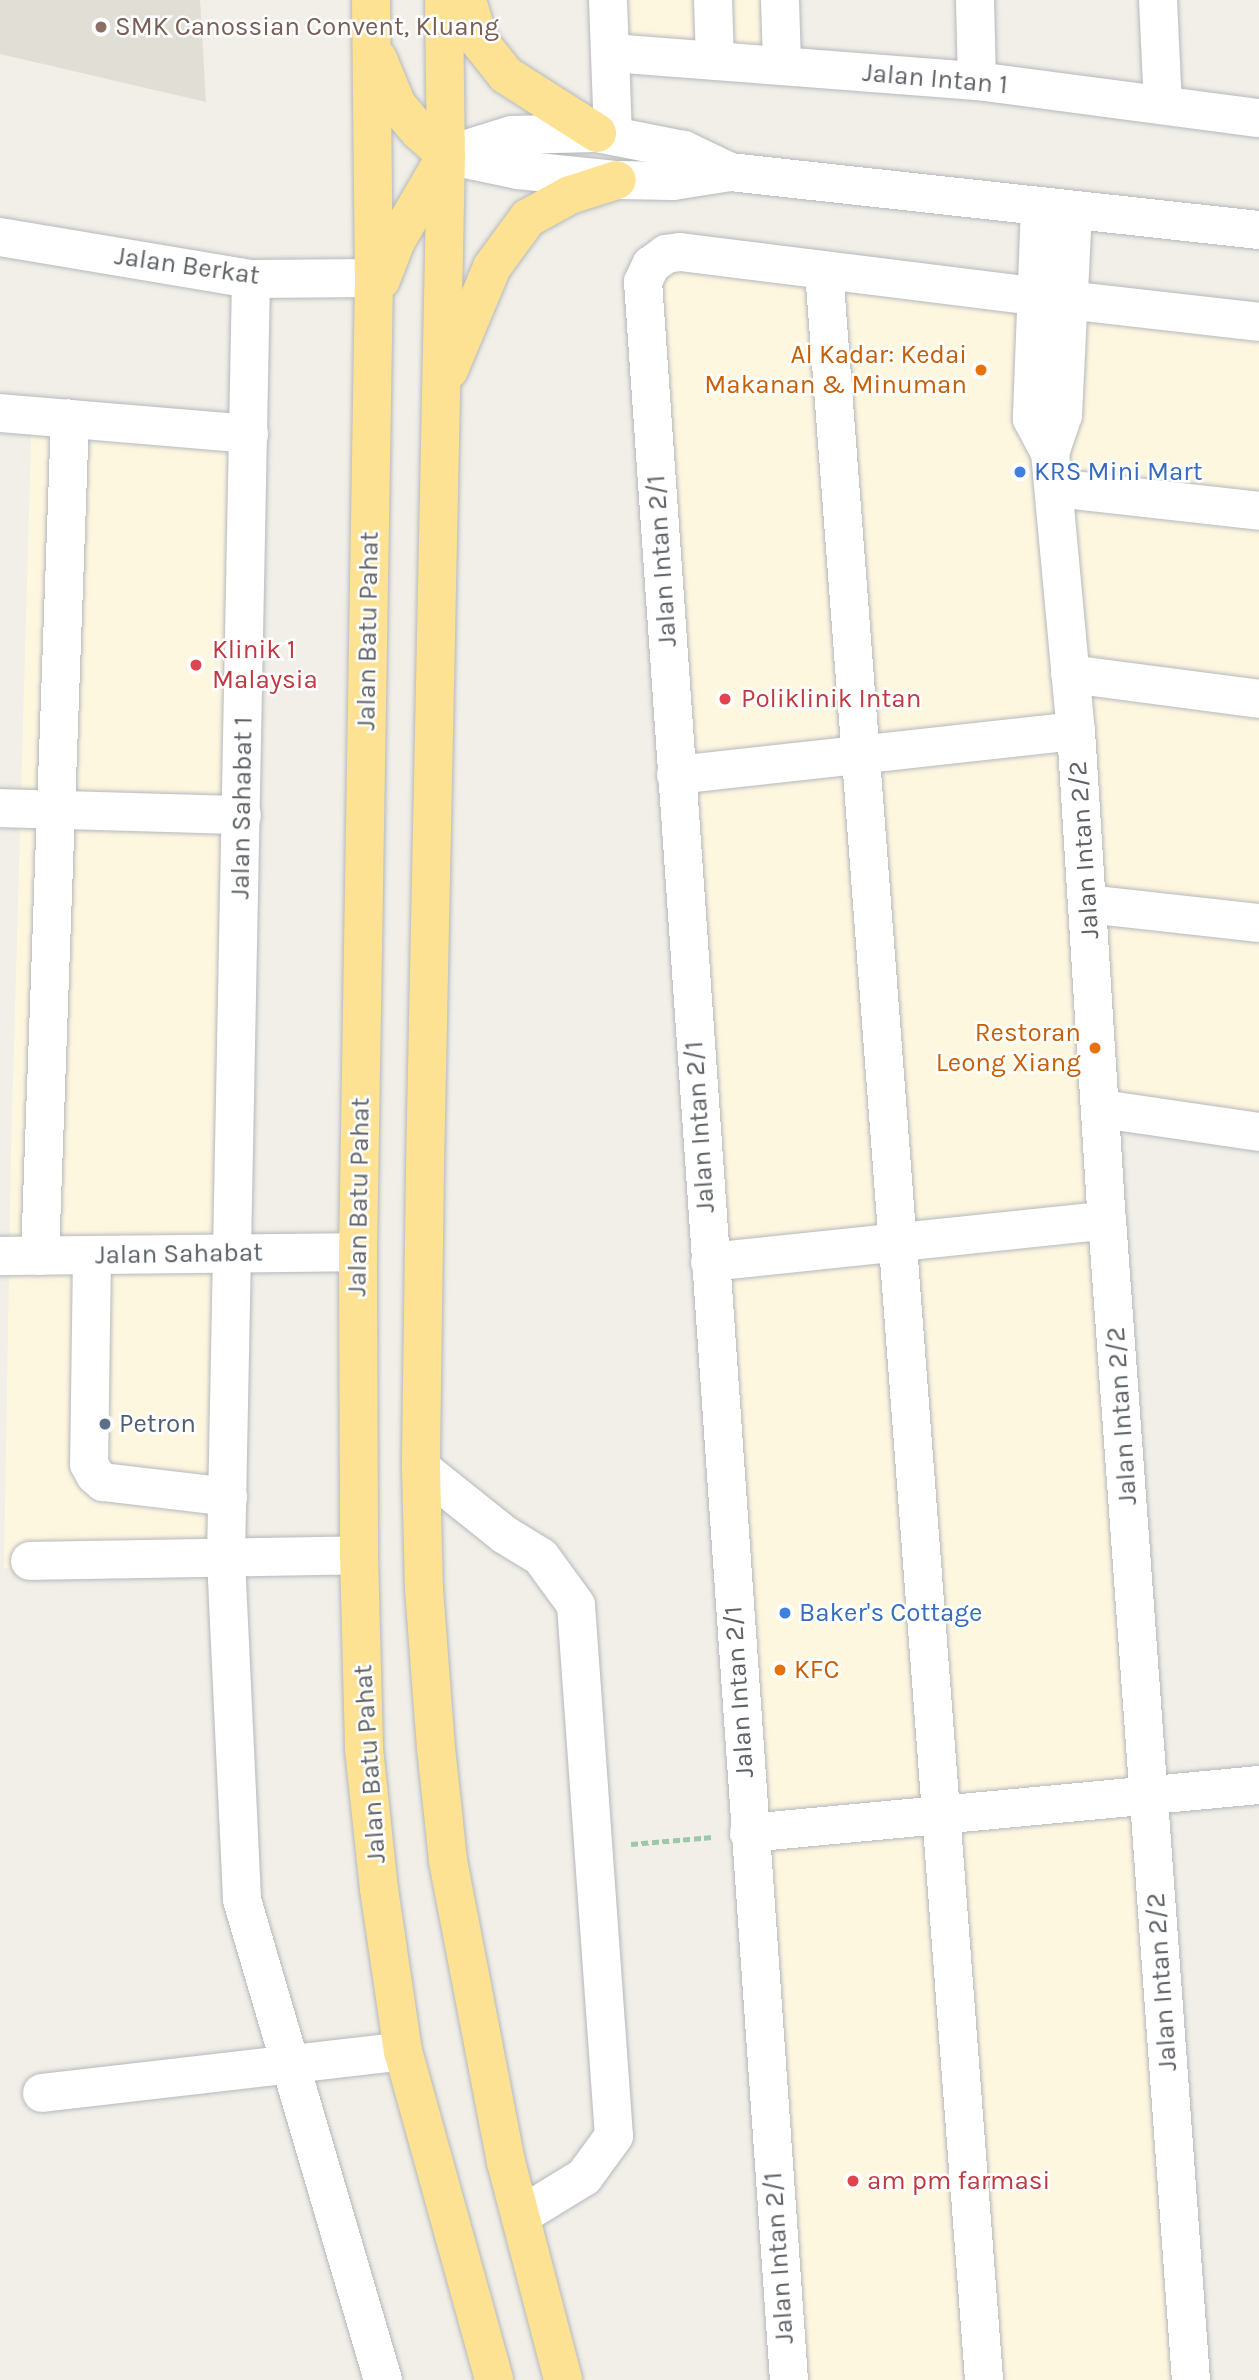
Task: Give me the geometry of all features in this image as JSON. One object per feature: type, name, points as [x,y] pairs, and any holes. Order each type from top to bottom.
[{"type":"highway","name":"Jalan Batu Pahat","points":[[371,0],[374,287],[358,1252],[359,1555],[365,1749],[379,1889],[403,2051],[494,2380]]},
{"type":"highway","points":[[444,0],[446,155],[421,1468],[427,1629],[448,1861],[506,2162],[563,2377]]},
{"type":"highway","points":[[467,0],[480,41],[506,75],[605,133]]},
{"type":"highway","points":[[372,42],[397,105],[419,131],[446,155]]},
{"type":"highway","points":[[374,287],[395,243],[446,155]]},
{"type":"highway","points":[[440,391],[492,267],[528,218],[570,195],[617,180]]},
{"type":"street","points":[[605,133],[611,53],[608,0]]},
{"type":"street","points":[[713,0],[715,60]]},
{"type":"street","points":[[780,0],[782,65]]},
{"type":"street","points":[[975,0],[977,81]]},
{"type":"street","points":[[1157,0],[1163,105]]},
{"type":"street","name":"Jalan Intan 1","points":[[611,53],[977,81],[1259,118]]},
{"type":"street","points":[[446,155],[512,135],[605,133],[684,150],[730,172]]},
{"type":"street","points":[[446,155],[518,170],[617,180],[673,181],[730,172],[1259,230]]},
{"type":"street","name":"Jalan Intan 2/2","points":[[1056,208],[1051,298],[1063,415],[1053,470],[1076,732],[1107,1220],[1191,2380]]},
{"type":"street","name":"Jalan Berkat","points":[[0,237],[251,279],[374,287]]},
{"type":"street","name":"Jalan Intan 2/1","points":[[789,2380],[643,282],[651,265],[666,254],[680,252],[1051,298]]},
{"type":"street","points":[[824,271],[984,2380]]},
{"type":"street","name":"Jalan Sahabat 1","points":[[251,279],[226,1559],[242,1900],[383,2380]]},
{"type":"street","points":[[1051,298],[1259,322]]},
{"type":"street","points":[[0,413],[249,434]]},
{"type":"street","points":[[40,1256],[69,419]]},
{"type":"street","points":[[1053,470],[1259,511]]},
{"type":"street","points":[[1070,674],[1259,699]]},
{"type":"street","points":[[676,775],[1076,732]]},
{"type":"street","points":[[0,808],[242,815]]},
{"type":"street","points":[[1087,904],[1259,923]]},
{"type":"street","points":[[1102,1109],[1259,1132]]},
{"type":"street","points":[[710,1262],[1107,1220]]},
{"type":"street","name":"Jalan Sahabat","points":[[0,1256],[358,1252]]},
{"type":"street","points":[[92,1255],[89,1464],[94,1475],[103,1482],[228,1497]]},
{"type":"street","points":[[421,1468],[505,1535],[541,1557],[576,1605],[614,2136],[584,2177],[522,2215]]},
{"type":"street","points":[[30,1561],[359,1555]]},
{"type":"street","points":[[749,1833],[1259,1785]]},
{"type":"street","points":[[42,2093],[403,2051]]},
{"type":"path","points":[[593,1847],[749,1833]]},
{"type":"shaded area","name":"SMK Canossian Convent, Kluang","points":[[0,0],[200,0],[206,102],[0,54]]},
{"type":"shaded area","points":[[623,0],[789,0],[790,50],[625,37]]},
{"type":"shaded area","points":[[662,237],[1259,306],[1259,1145],[1120,1125],[1203,2380],[775,2380],[666,837]]},
{"type":"shaded area","points":[[32,404],[236,423],[211,1569],[4,1568],[11,1154]]},
{"type":"place","name":"SMK Canossian Convent, Kluang","points":[[101,27]]},
{"type":"place","name":"Al Kadar: Kedai Makanan & Minuman","points":[[981,370]]},
{"type":"place","name":"KRS Mini Mart","points":[[1020,472]]},
{"type":"place","name":"Klinik 1 Malaysia","points":[[196,665]]},
{"type":"place","name":"Poliklinik Intan","points":[[725,699]]},
{"type":"place","name":"Restoran Leong Xiang","points":[[1095,1048]]},
{"type":"place","name":"Petron","points":[[105,1424]]},
{"type":"place","name":"Baker's Cottage","points":[[785,1613]]},
{"type":"place","name":"KFC","points":[[780,1670]]},
{"type":"place","name":"am pm farmasi","points":[[853,2181]]}]
